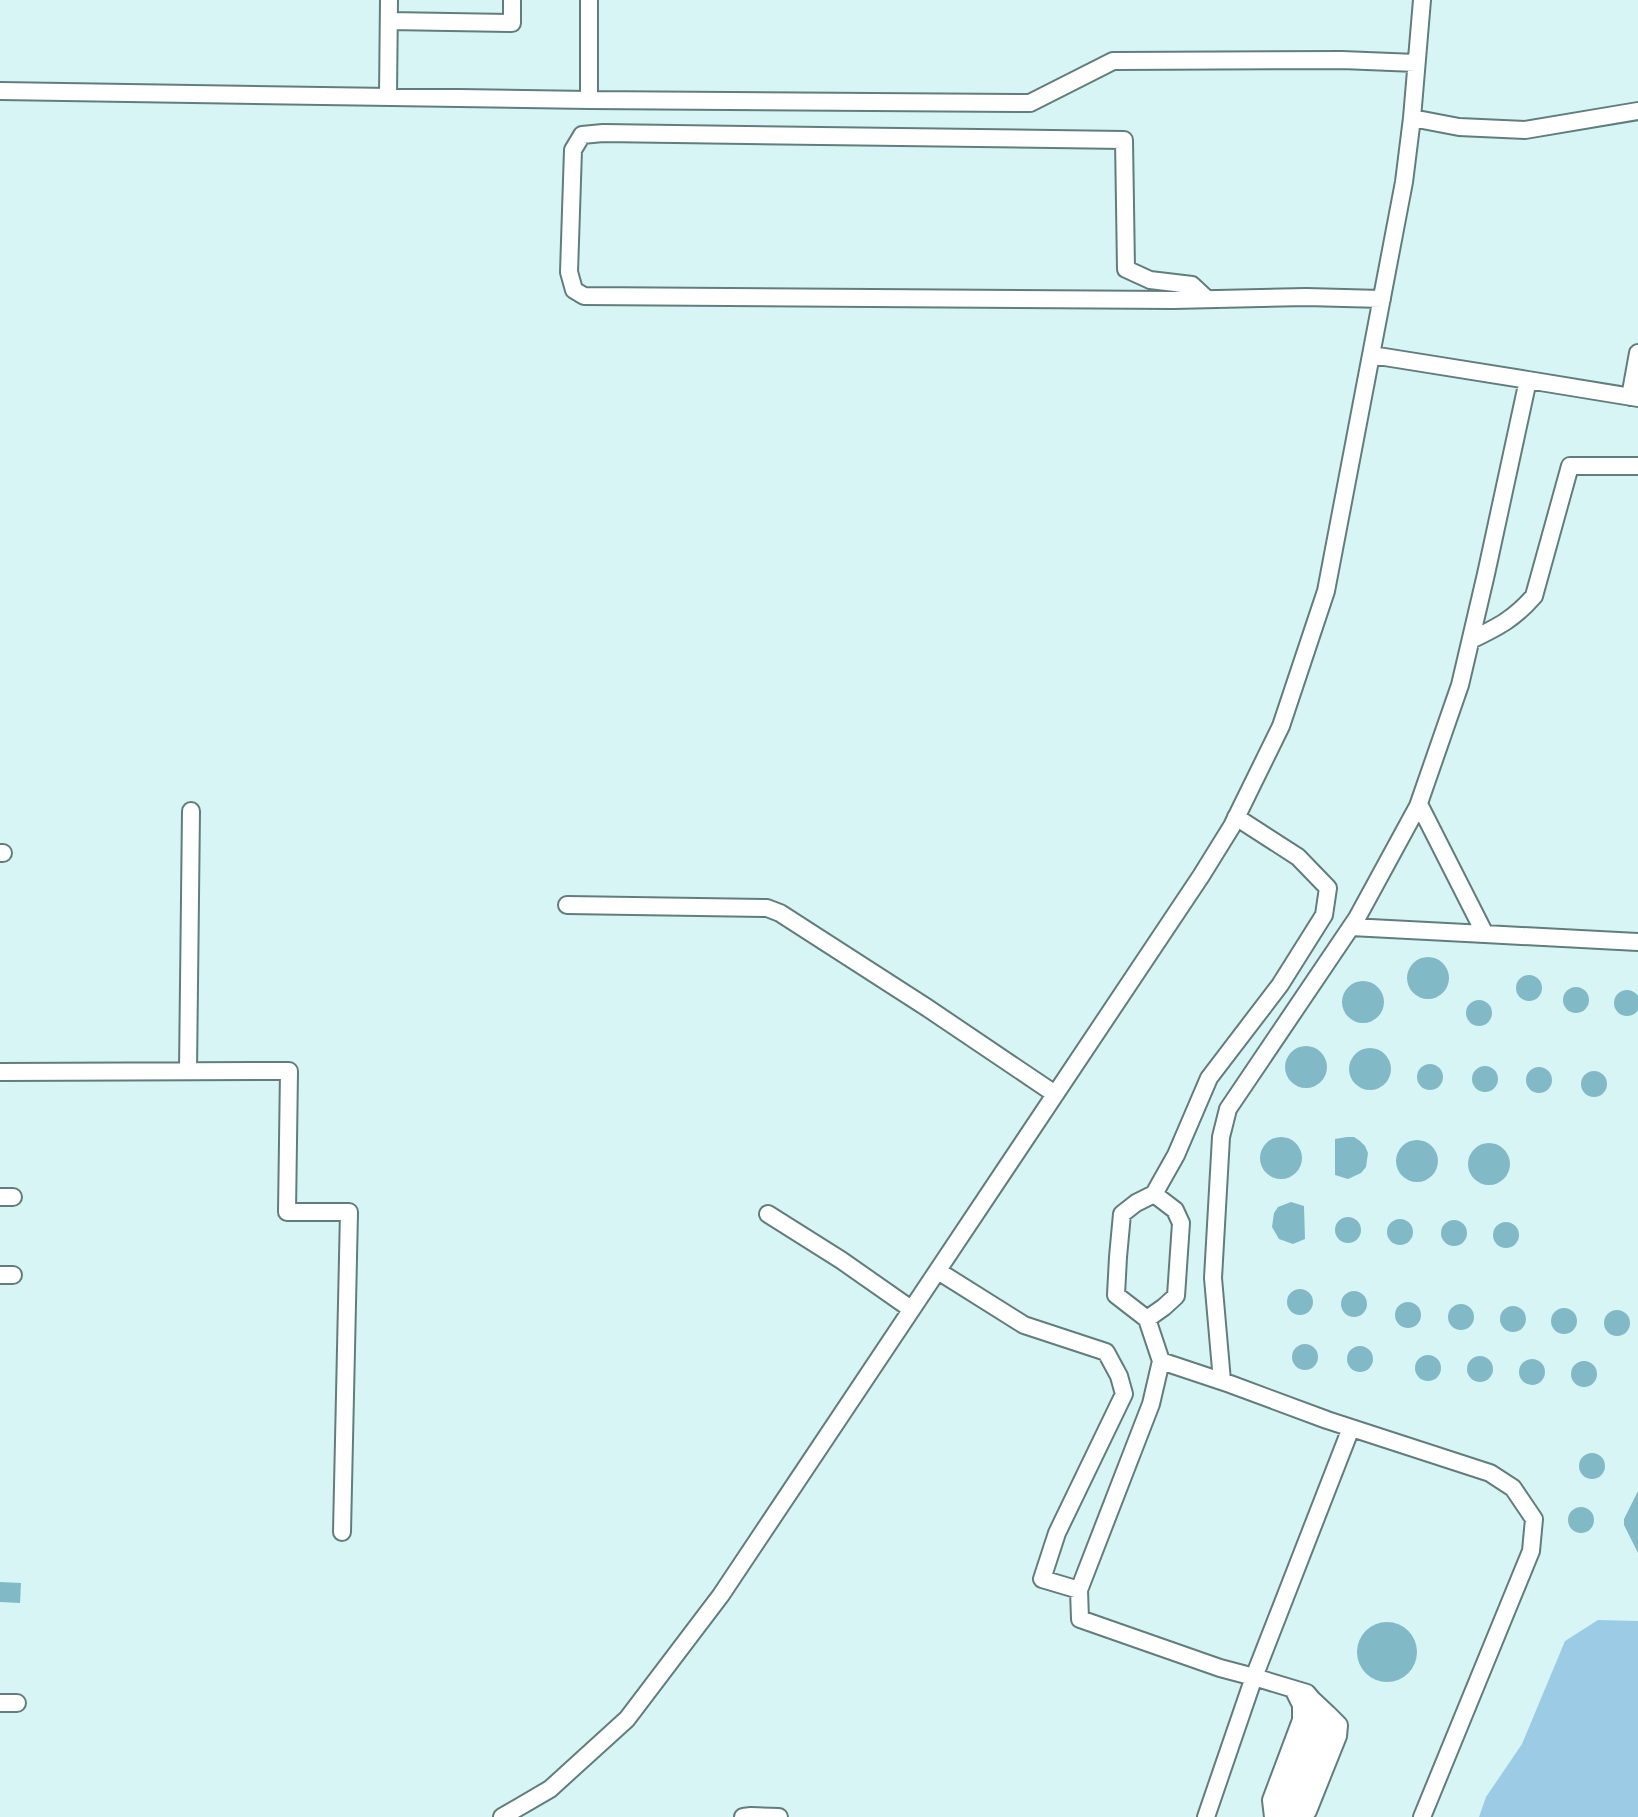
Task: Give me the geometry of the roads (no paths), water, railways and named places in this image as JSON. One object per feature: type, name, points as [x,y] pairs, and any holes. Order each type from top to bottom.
[{"type":"street","points":[[388,96],[389,0]]},
{"type":"street","points":[[389,21],[512,23],[512,0]]},
{"type":"street","points":[[589,0],[589,100]]},
{"type":"street","points":[[502,1817],[550,1789],[627,1719],[721,1594],[1201,876],[1236,817],[1281,726],[1326,591],[1404,182],[1422,0]]},
{"type":"street","points":[[0,91],[1030,104],[1113,61],[1342,60],[1416,63]]},
{"type":"street","points":[[1412,118],[1459,127],[1526,130],[1638,111]]},
{"type":"street","points":[[1207,299],[1192,285],[1150,280],[1126,268],[1124,140],[603,133],[582,135],[573,150],[569,272],[574,290],[584,296],[1207,299],[1306,297],[1382,299]]},
{"type":"street","points":[[1372,356],[1634,398],[1638,353]]},
{"type":"street","points":[[1222,1381],[1213,1278],[1221,1137],[1228,1109],[1351,927],[1419,804],[1460,685],[1528,380]]},
{"type":"street","points":[[1471,640],[1520,612],[1534,596],[1570,466],[1638,466]]},
{"type":"street","points":[[1419,804],[1485,934]]},
{"type":"street","points":[[188,1071],[191,812]]},
{"type":"street","points":[[1236,817],[1298,857],[1328,888],[1324,915],[1280,986],[1209,1078],[1176,1155],[1154,1194],[1136,1203],[1122,1214],[1116,1295],[1147,1319],[1161,1361],[1150,1404],[1079,1590],[1080,1619],[1220,1668],[1300,1691],[1328,1714],[1339,1725],[1338,1736],[1308,1811],[1302,1817]]},
{"type":"street","points":[[567,905],[767,908],[780,913],[1055,1094]]},
{"type":"street","points":[[1351,927],[1638,942]]},
{"type":"street","points":[[0,1072],[290,1071],[287,1212],[349,1212],[342,1532]]},
{"type":"street","points":[[1147,1319],[1176,1296],[1181,1223],[1175,1210],[1154,1194]]},
{"type":"street","points":[[768,1214],[842,1260],[912,1310]]},
{"type":"street","points":[[938,1271],[1024,1325],[1106,1352],[1119,1376],[1124,1394],[1057,1533],[1042,1579],[1079,1590]]},
{"type":"street","points":[[1161,1361],[1351,1428],[1490,1473],[1513,1488],[1534,1519],[1531,1551],[1422,1817]]},
{"type":"street","points":[[1206,1817],[1254,1677],[1351,1428]]},
{"type":"street","points":[[1273,1817],[1271,1800],[1301,1720],[1300,1691]]},
{"type":"street","points":[[1280,1817],[1282,1805],[1314,1721],[1317,1705],[1300,1691]]},
{"type":"street","points":[[0,1703],[17,1703]]},
{"type":"street","points":[[1290,1817],[1296,1808],[1328,1726],[1328,1714]]},
{"type":"street","points":[[743,1817],[779,1817]]},
{"type":"water","points":[[1598,1620],[1638,1621],[1638,1817],[1479,1817],[1486,1797],[1522,1744],[1565,1641]]}]
